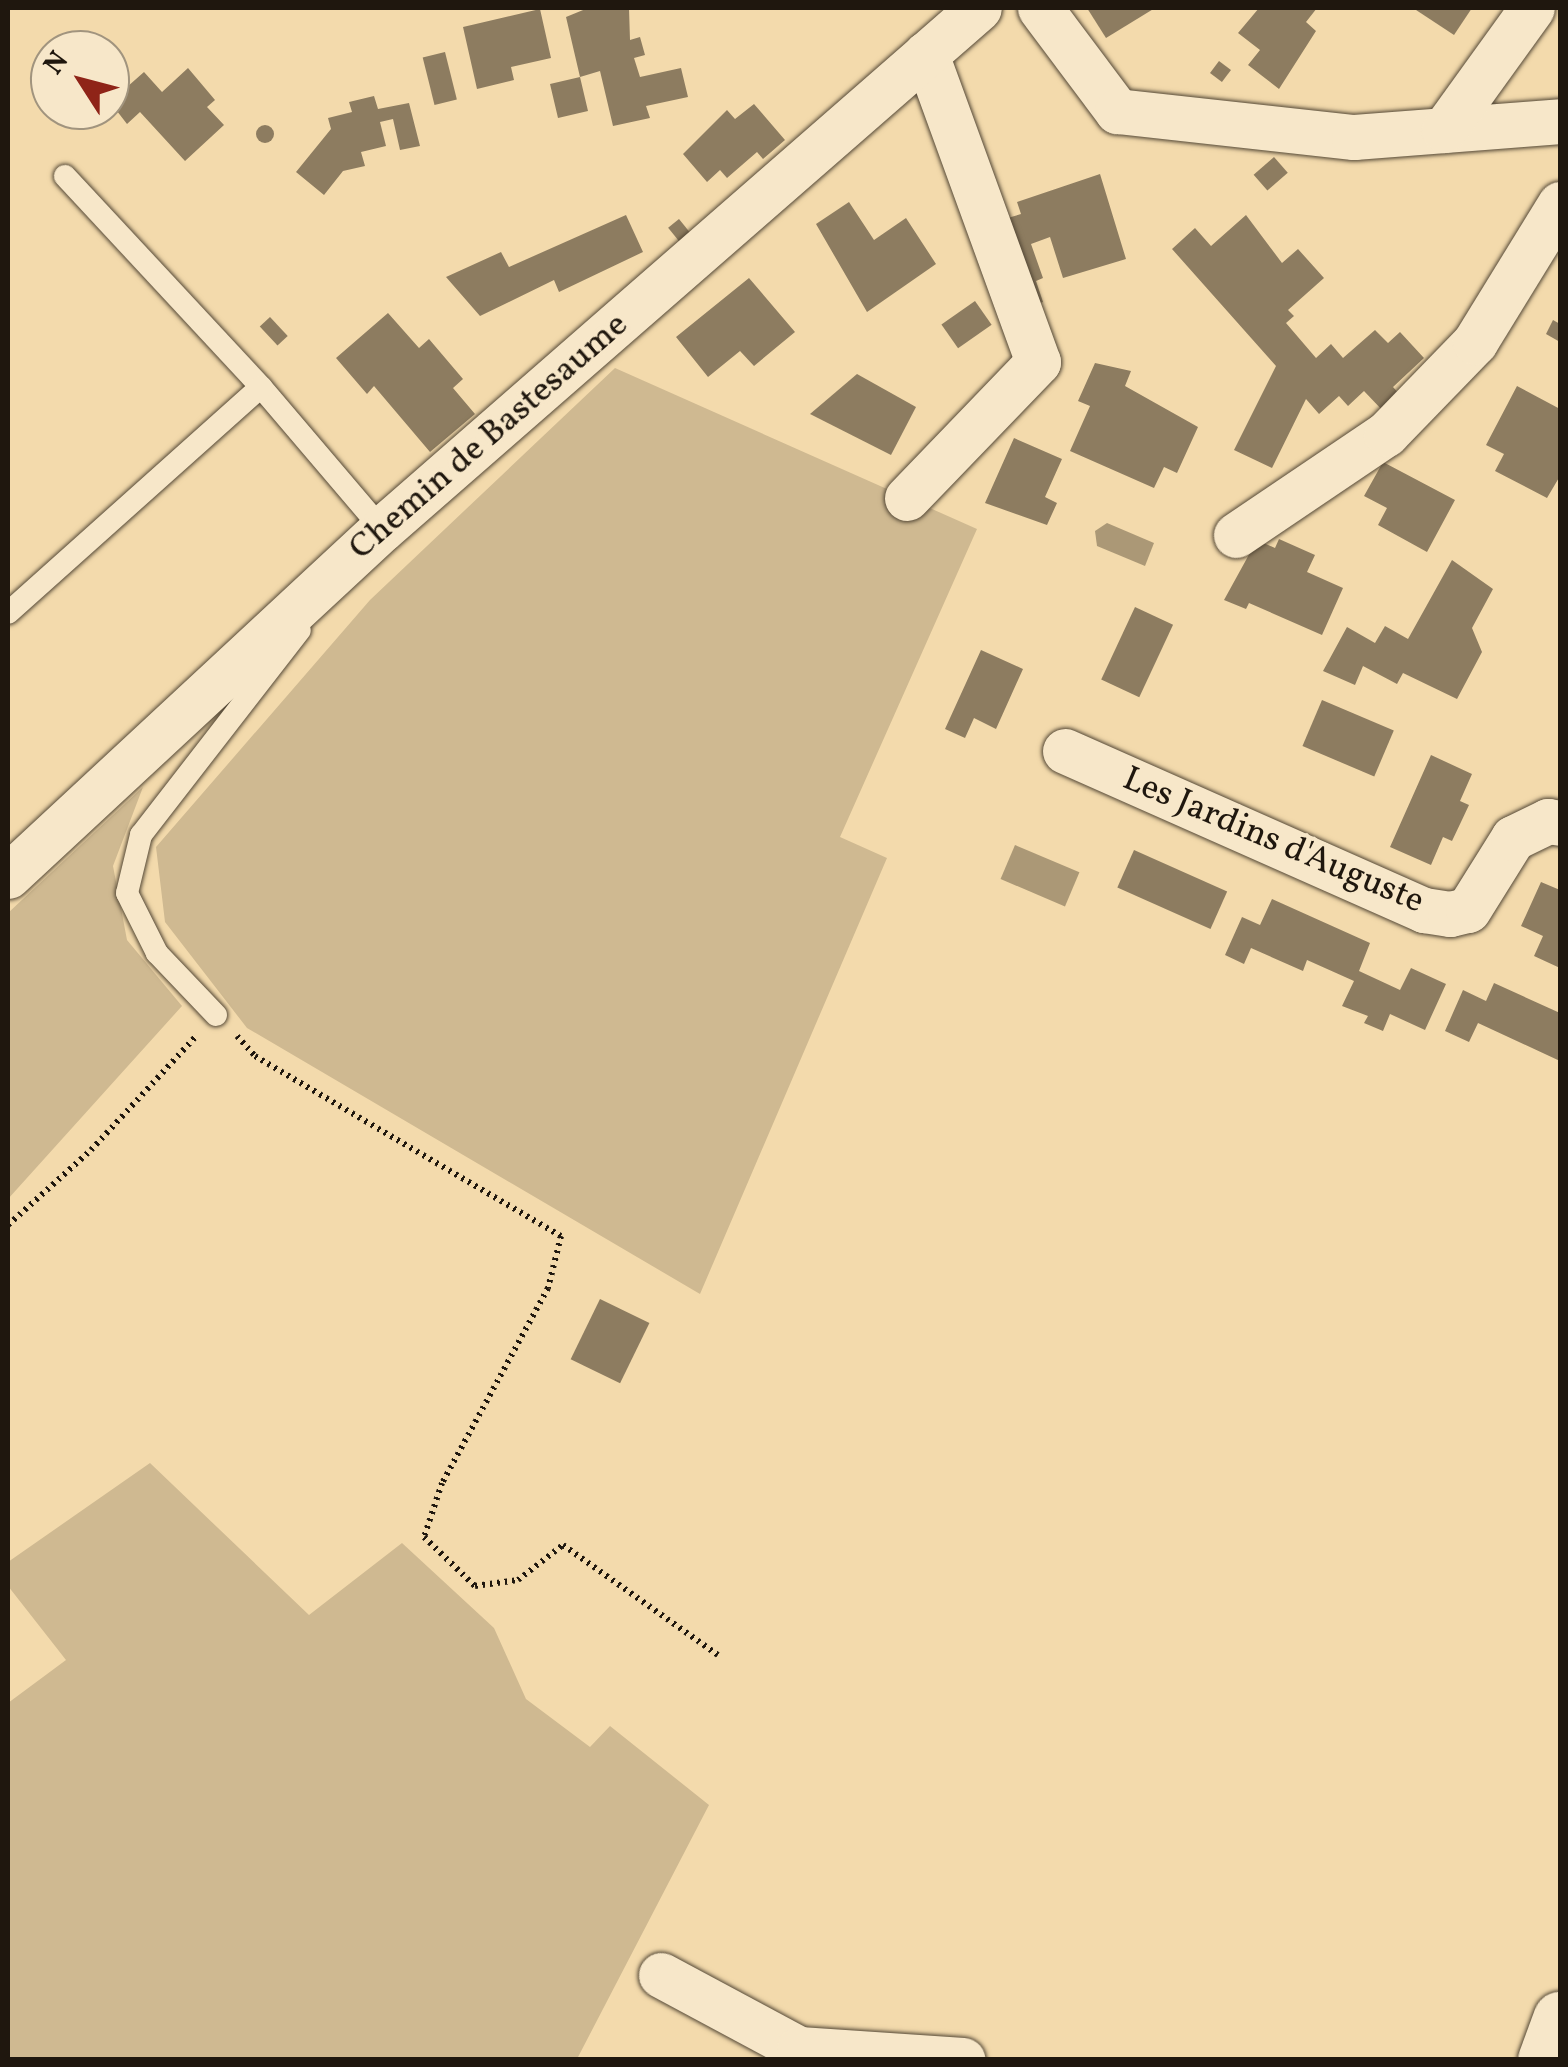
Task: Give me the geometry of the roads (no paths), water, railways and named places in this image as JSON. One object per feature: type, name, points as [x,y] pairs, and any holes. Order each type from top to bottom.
[{"type":"main road","points":[[1545,2060],[1560,2019]]},
{"type":"street","name":"Chemin de Bastesaume","points":[[8,876],[370,540],[979,8]]},
{"type":"street","points":[[1040,8],[1117,111],[1354,137],[1560,121]]},
{"type":"street","points":[[1444,130],[1532,8]]},
{"type":"street","points":[[906,498],[1038,362],[926,54]]},
{"type":"street","points":[[1236,535],[1386,434],[1475,342],[1560,204]]},
{"type":"street","name":"Les Jardins d'Auguste","points":[[1065,751],[1424,910],[1450,914],[1468,910],[1513,838],[1548,821],[1560,824]]},
{"type":"street","points":[[661,1975],[798,2049],[963,2060]]},
{"type":"lane","points":[[65,176],[261,387],[370,540],[141,835],[128,893],[158,953],[216,1014]]},
{"type":"lane","points":[[8,613],[261,387]]}]
